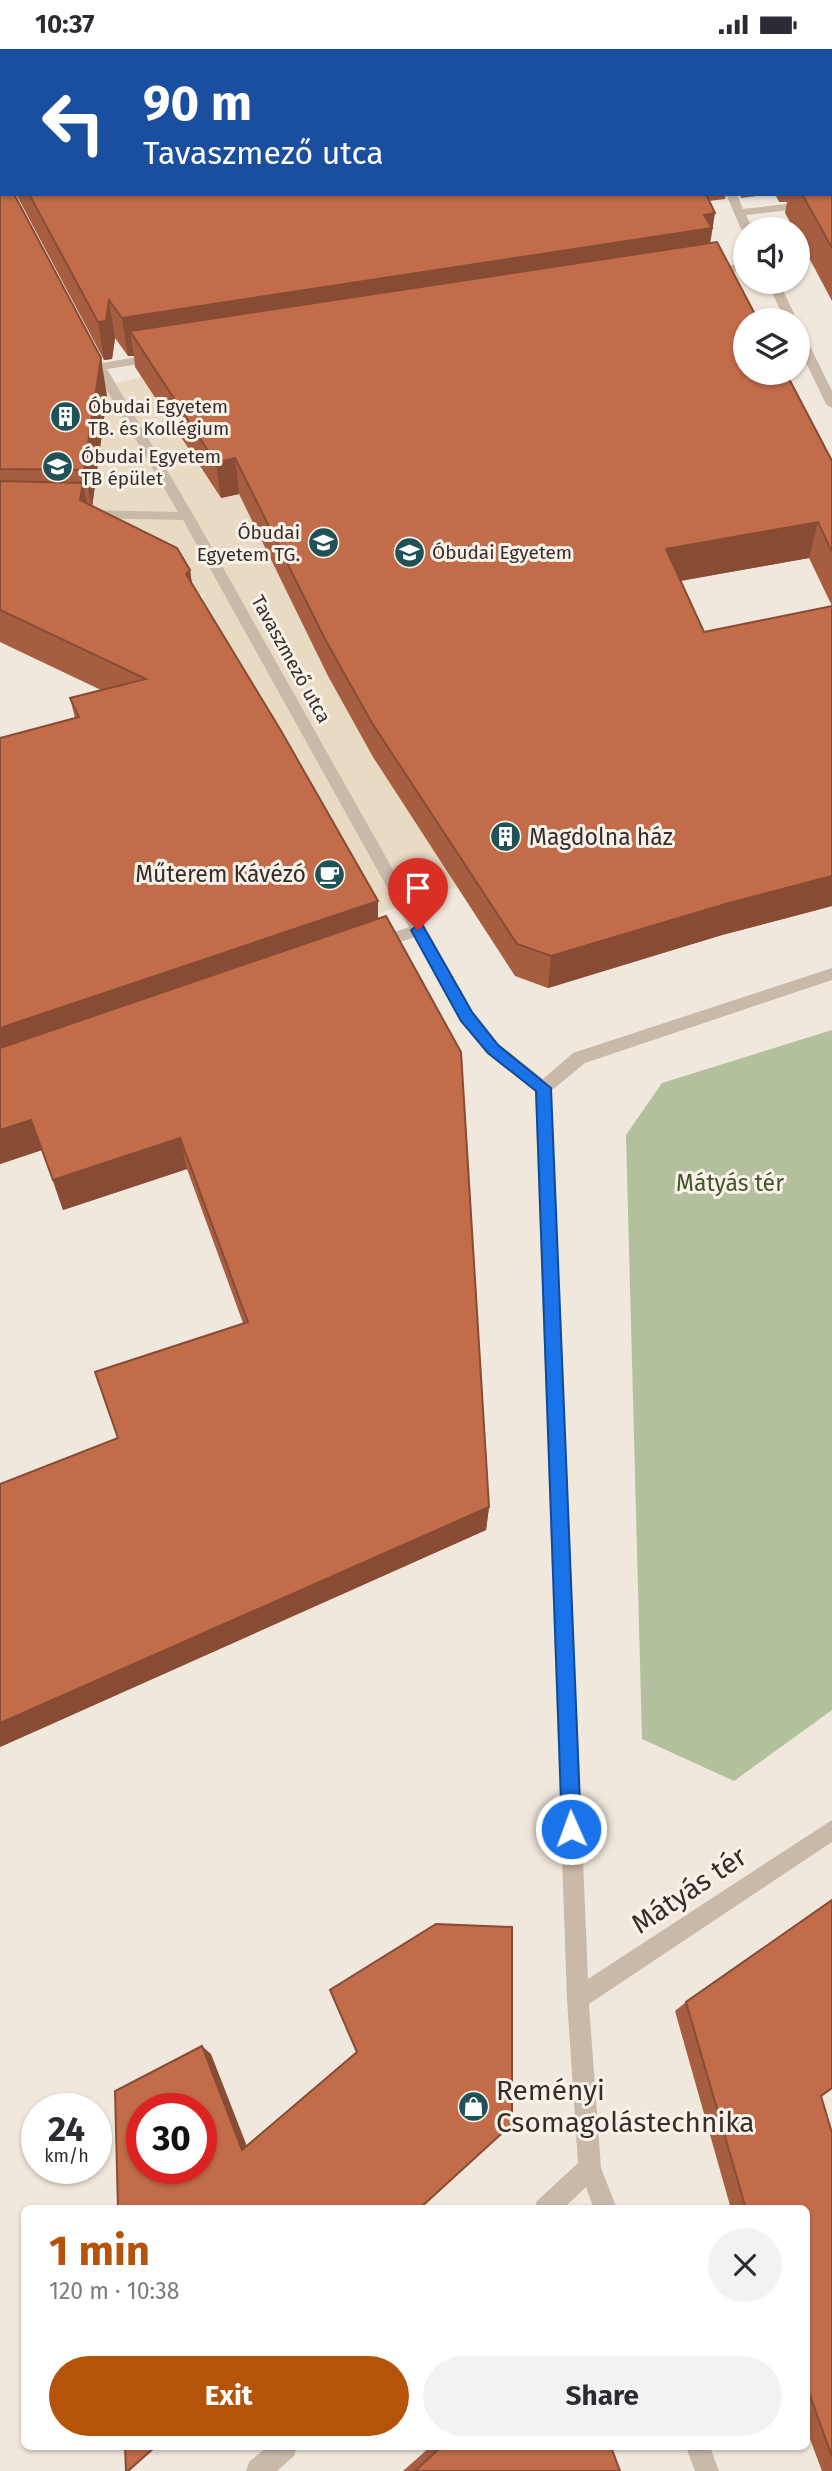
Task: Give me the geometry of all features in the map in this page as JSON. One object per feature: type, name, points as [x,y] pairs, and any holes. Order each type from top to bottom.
[{"type":"street","points":[[732,196],[741,217]]},
{"type":"street","points":[[739,213],[832,202]]},
{"type":"street","points":[[690,275],[733,268]]},
{"type":"street","name":"Tavaszmező utca","points":[[85,342],[187,516],[467,1017],[493,1049],[543,1088]]},
{"type":"street","points":[[99,367],[167,356]]},
{"type":"street","points":[[810,356],[828,389],[832,404]]},
{"type":"street","points":[[67,514],[187,516]]},
{"type":"street","points":[[353,953],[418,930]]},
{"type":"street","points":[[604,2205],[590,2168],[578,1999],[543,1088],[579,1058],[832,974]]},
{"type":"street","name":"Mátyás tér","points":[[578,1999],[832,1830]]},
{"type":"street","points":[[549,2205],[590,2168]]},
{"type":"street","points":[[258,2471],[282,2450]]},
{"type":"street","points":[[699,2450],[707,2471]]},
{"type":"green space","name":"Mátyás tér","points":[[832,1030],[832,1710],[734,1781],[642,1739],[626,1135],[662,1083]]},
{"type":"shaded area","points":[[142,377],[220,498],[239,494],[304,627],[457,887],[368,917],[191,611],[205,596],[93,541],[83,391]]},
{"type":"building","points":[[0,196],[15,196],[101,358],[84,470],[0,469]]},
{"type":"building","points":[[30,196],[707,196],[715,213],[704,215],[712,228],[122,318],[109,300],[106,321],[98,322]]},
{"type":"building","points":[[803,196],[832,196],[832,248]]},
{"type":"building","points":[[717,242],[733,272],[733,294],[744,294],[752,308],[733,308],[733,385],[792,385],[832,461],[832,552],[818,522],[666,549],[704,632],[832,606],[832,876],[729,903],[551,956],[517,944],[372,723],[326,641],[235,458],[216,463],[130,331]]},
{"type":"building","points":[[0,481],[83,483],[80,500],[177,548],[190,570],[186,574],[280,729],[378,901],[0,1028],[0,738],[79,717],[70,698],[146,679],[0,610]]},
{"type":"building","points":[[386,916],[461,1052],[489,1507],[0,1723],[0,1484],[118,1438],[95,1372],[248,1322],[180,1138],[53,1180],[31,1120],[0,1130],[0,1048]]},
{"type":"building","points":[[832,1900],[832,2088],[821,2096],[832,2133],[832,2457],[810,2395],[810,2205],[745,2205],[686,2002]]},
{"type":"building","points":[[436,1924],[512,1927],[512,2124],[423,2205],[118,2205],[115,2091],[202,2046],[242,2150],[357,2052],[330,1990]]},
{"type":"building","points":[[125,2450],[152,2450],[128,2471]]},
{"type":"building","points":[[438,2450],[612,2450],[620,2471],[415,2471]]},
{"type":"place","name":"Óbudai Egyetem TB. és Kollégium","points":[[65,417]]},
{"type":"place","name":"Óbudai Egyetem TB épület","points":[[58,467]]},
{"type":"place","name":"Óbudai Egyetem TG.","points":[[323,543]]},
{"type":"place","name":"Óbudai Egyetem","points":[[409,552]]},
{"type":"place","name":"Magdolna ház","points":[[506,837]]},
{"type":"place","name":"Műterem Kávézó","points":[[329,874]]},
{"type":"place","name":"Reményi Csomagolástechnika","points":[[473,2106]]},
{"type":"route","points":[[418,930],[467,1017],[493,1049],[543,1088],[571,1829]]}]
